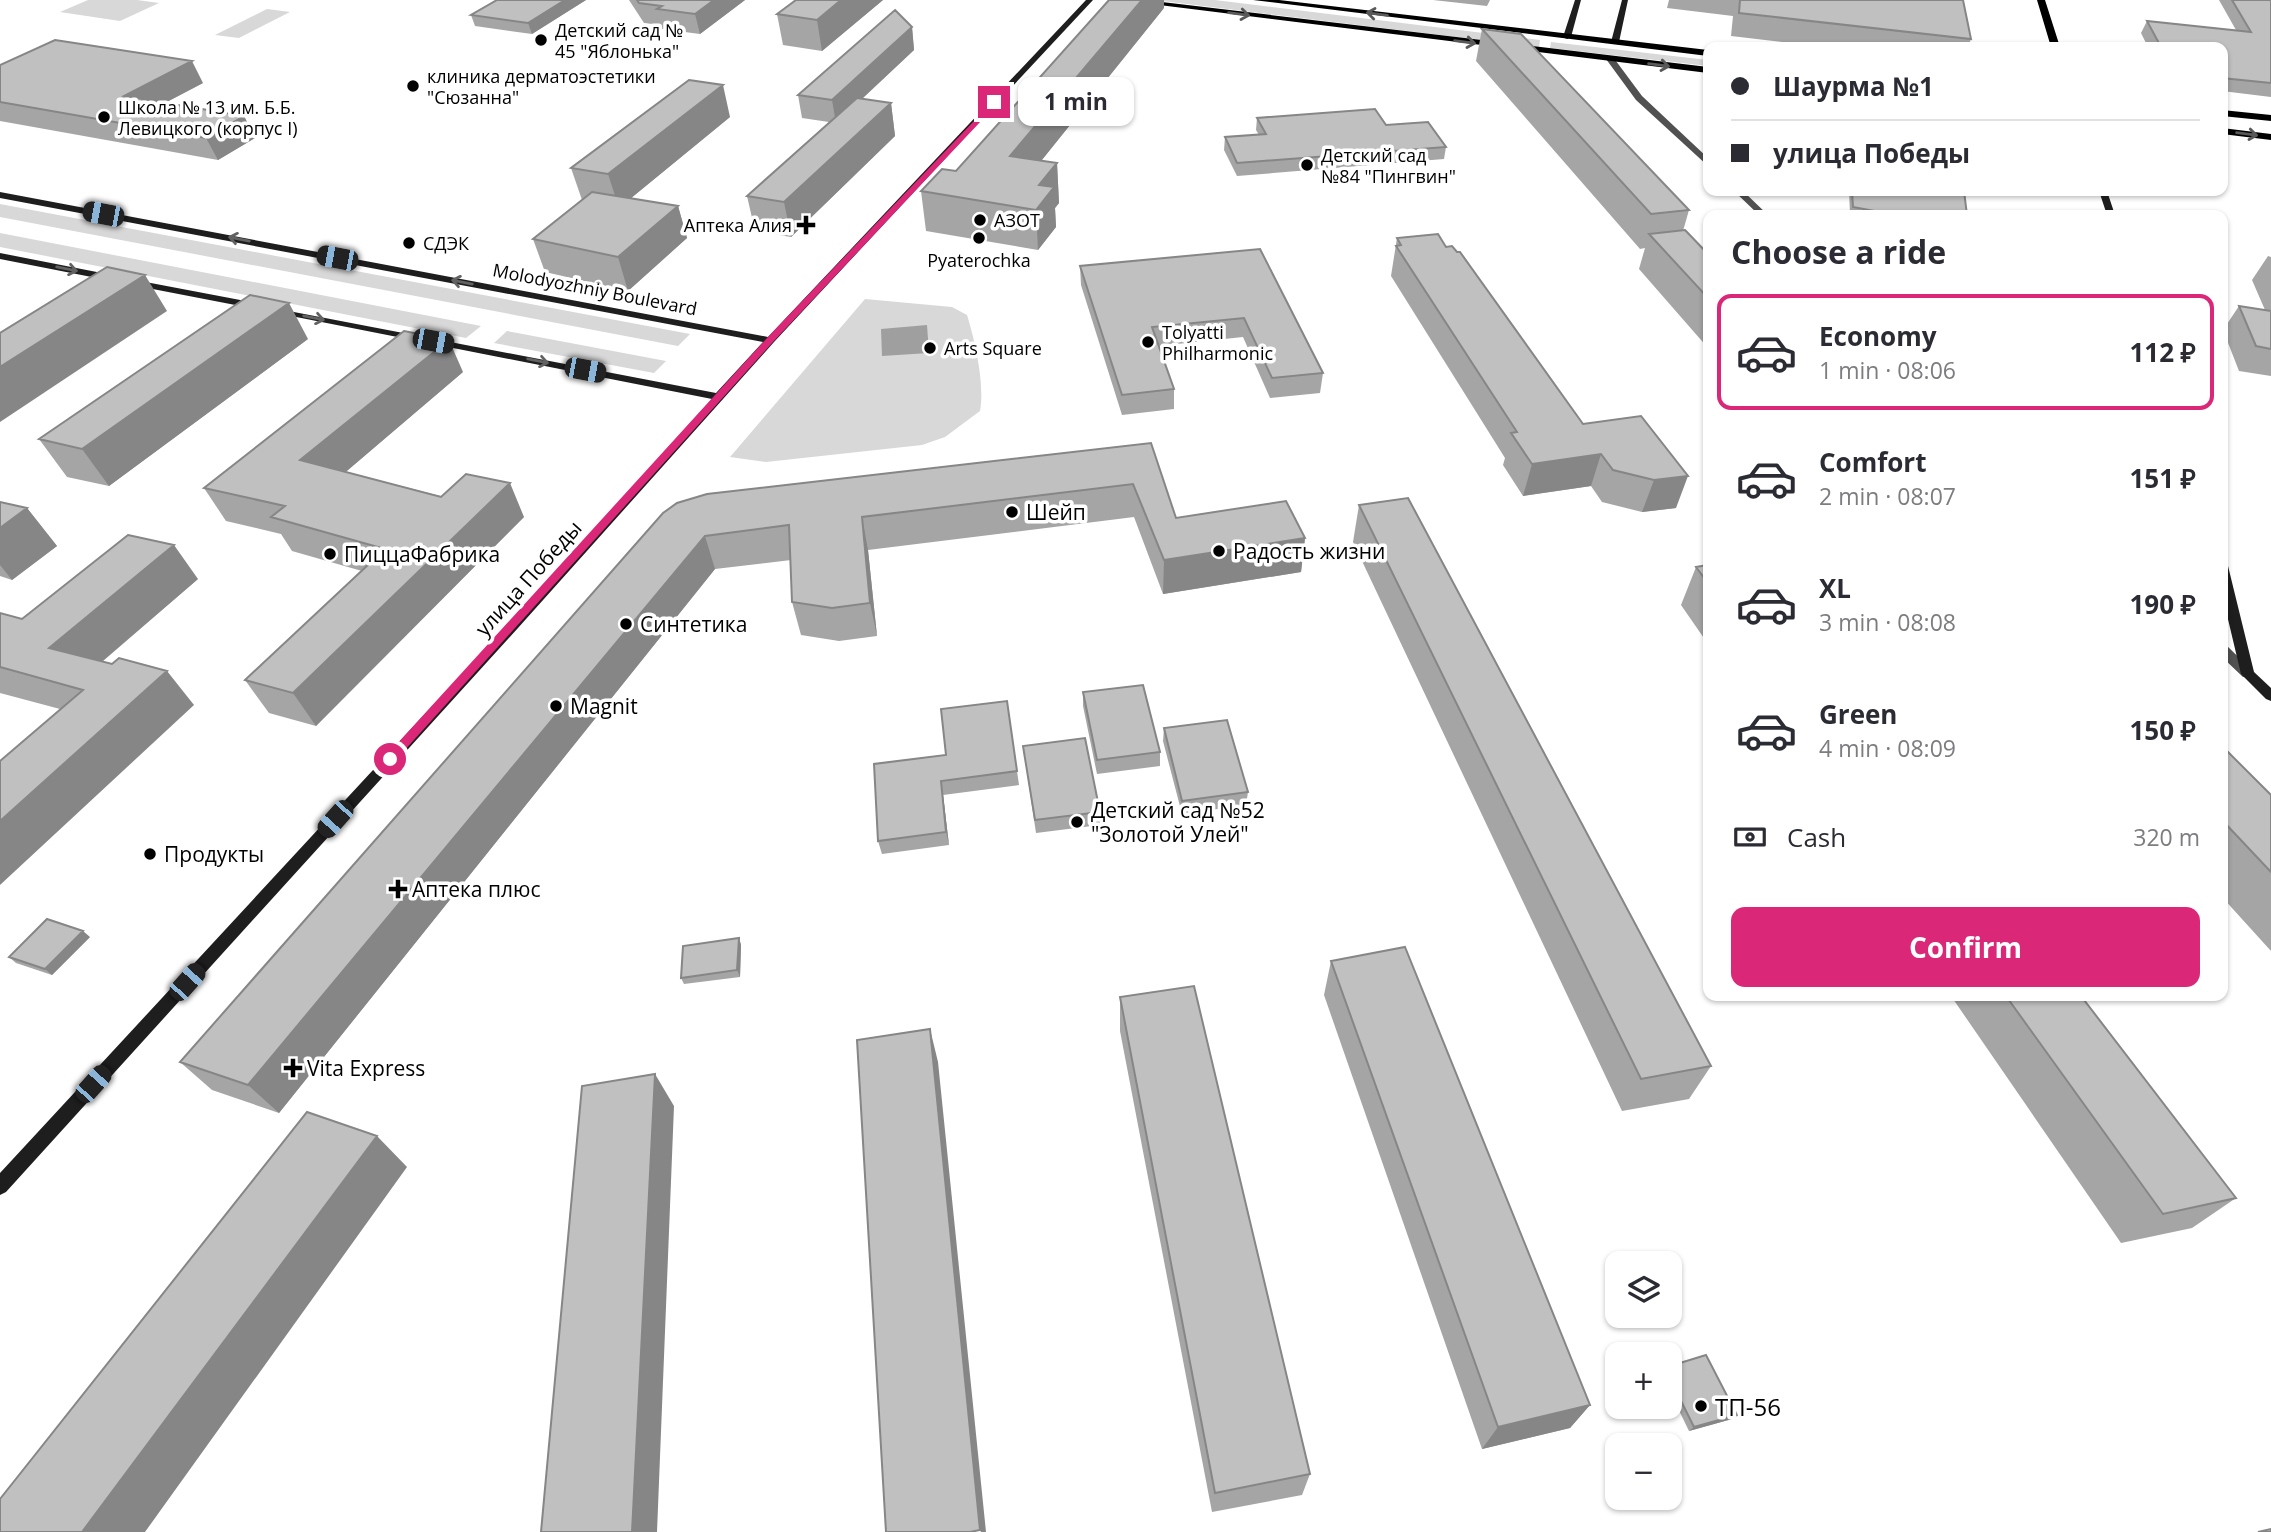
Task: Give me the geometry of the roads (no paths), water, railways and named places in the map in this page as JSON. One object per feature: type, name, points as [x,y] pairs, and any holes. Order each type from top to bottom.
[{"type":"main road","name":"улица Победы","points":[[0,1186],[770,340],[1090,0]]},
{"type":"main road","points":[[1123,0],[1703,69]]},
{"type":"main road","points":[[1258,0],[1703,52]]},
{"type":"main road","points":[[1567,37],[1578,0]]},
{"type":"main road","points":[[1615,42],[1625,0]]},
{"type":"main road","points":[[2041,0],[2054,42]]},
{"type":"main road","points":[[2228,114],[2271,118]]},
{"type":"main road","points":[[2228,132],[2271,137]]},
{"type":"main road","name":"Molodyozhniy Boulevard","points":[[0,195],[770,340]]},
{"type":"main road","points":[[0,256],[720,397]]},
{"type":"main road","points":[[2228,591],[2248,674],[2271,696]]},
{"type":"street","points":[[1609,59],[1639,98],[1703,158]]},
{"type":"street","points":[[1743,196],[1759,210]]},
{"type":"street","points":[[2228,655],[2248,674]]},
{"type":"place","name":"Детский сад № 45 \"Яблонька\"","points":[[541,40]]},
{"type":"place","name":"клиника дерматоэстетики \"Сюзанна\"","points":[[413,86]]},
{"type":"place","name":"Школа № 13 им. Б.Б. Левицкого (корпус I)","points":[[104,117]]},
{"type":"place","name":"Детский сад №84 \"Пингвин\"","points":[[1307,165]]},
{"type":"place","name":"АЗОТ","points":[[980,220]]},
{"type":"place","name":"Аптека Алия","points":[[806,225]]},
{"type":"place","name":"Pyaterochka","points":[[979,238]]},
{"type":"place","name":"СДЭК","points":[[409,243]]},
{"type":"place","name":"Tolyatti Philharmonic","points":[[1148,342]]},
{"type":"place","name":"Arts Square","points":[[930,348]]},
{"type":"place","name":"Шейп","points":[[1012,512]]},
{"type":"place","name":"Радость жизни","points":[[1219,551]]},
{"type":"place","name":"ПиццаФабрика","points":[[330,554]]},
{"type":"place","name":"Синтетика","points":[[626,624]]},
{"type":"place","name":"Magnit","points":[[556,706]]},
{"type":"place","name":"Детский сад №52 \"Золотой Улей\"","points":[[1077,822]]},
{"type":"place","name":"Продукты","points":[[150,854]]},
{"type":"place","name":"Аптека плюс","points":[[398,889]]},
{"type":"place","name":"Vita Express","points":[[293,1068]]},
{"type":"place","name":"ТП-56","points":[[1701,1406]]}]
